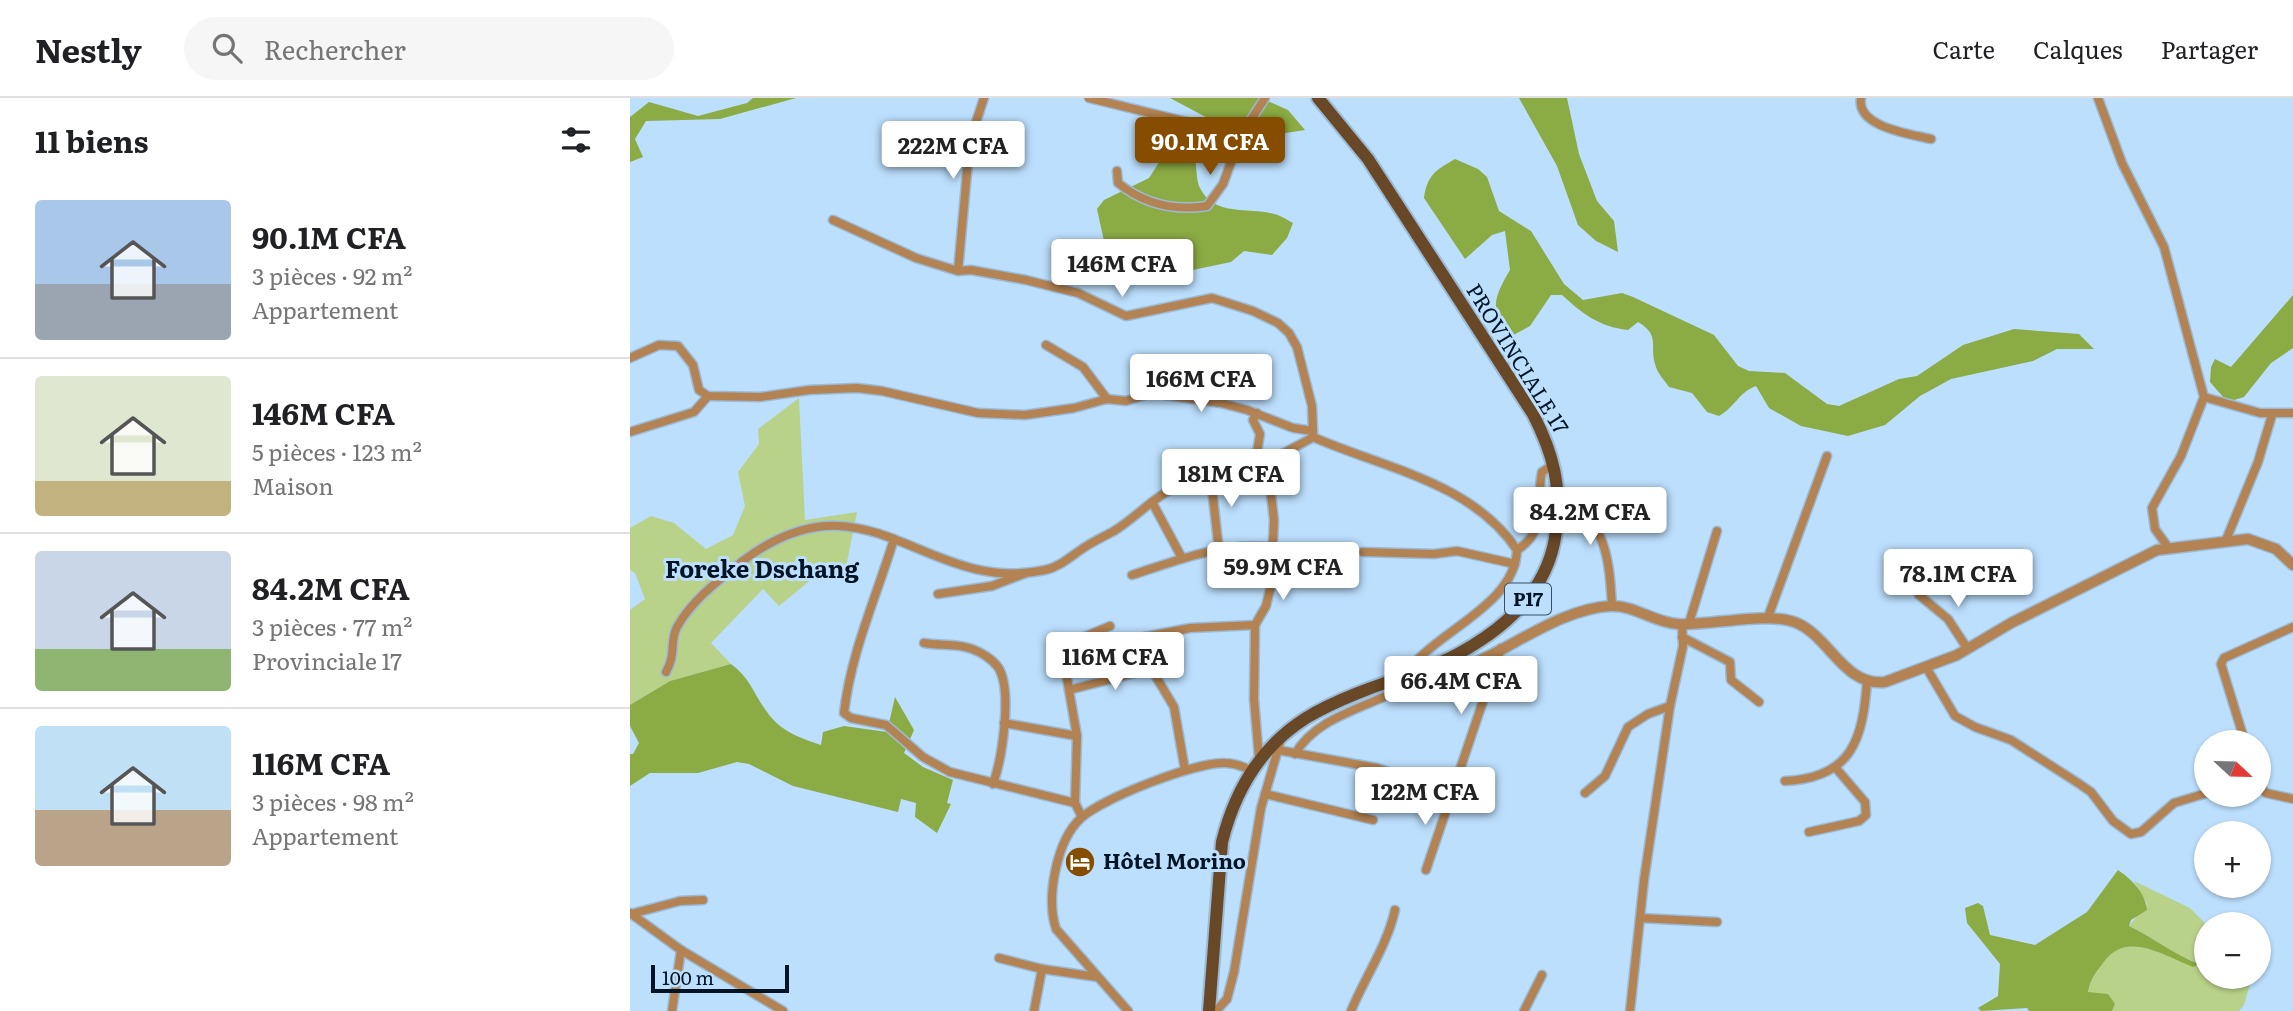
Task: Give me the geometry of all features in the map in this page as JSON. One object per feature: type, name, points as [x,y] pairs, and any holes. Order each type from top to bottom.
[{"type":"main road","name":"PROVINCIALE 17","points":[[1209,1011],[1222,842],[1228,817],[1250,770],[1259,758],[1307,717],[1410,677],[1495,632],[1531,594],[1555,547],[1559,490],[1544,434],[1368,159],[1318,98]]},
{"type":"street","points":[[958,271],[970,140],[984,98]]},
{"type":"street","points":[[1089,98],[1241,135]]},
{"type":"street","points":[[1117,171],[1118,183],[1133,195],[1177,208],[1207,206],[1223,184],[1241,135],[1265,98]]},
{"type":"street","points":[[1861,98],[1860,108],[1877,122],[1931,139]]},
{"type":"street","points":[[2098,98],[2122,163],[2164,247],[2204,397],[2181,456],[2152,508],[2155,529],[2168,547]]},
{"type":"street","points":[[833,220],[916,258],[958,271],[971,270],[1012,277],[1078,293],[1126,316],[1212,299],[1253,311],[1278,323],[1289,333],[1297,347],[1312,406],[1313,434]]},
{"type":"street","points":[[630,358],[659,345],[678,346],[693,365],[699,390],[708,396],[760,397],[810,390],[857,388],[997,415],[1041,415],[1107,398],[1126,401],[1151,393],[1221,403],[1313,434],[1447,489],[1495,525],[1517,550]]},
{"type":"street","points":[[1046,345],[1083,367],[1107,398]]},
{"type":"street","points":[[630,432],[694,412],[708,396]]},
{"type":"street","points":[[2204,397],[2246,411],[2272,415],[2293,413]]},
{"type":"street","points":[[1257,413],[1253,420],[1260,435],[1257,452],[1273,502],[1273,542],[1269,547],[1272,581],[1266,606],[1255,625],[1254,699],[1259,758]]},
{"type":"street","points":[[2226,540],[2258,462],[2272,415]]},
{"type":"street","points":[[1262,468],[1271,458],[1293,451],[1313,434]]},
{"type":"street","points":[[938,594],[992,586],[1029,571],[1055,566],[1115,530],[1152,502],[1210,471],[1257,452]]},
{"type":"street","points":[[1768,617],[1827,456]]},
{"type":"street","points":[[1295,754],[1303,739],[1318,728],[1399,693],[1421,653],[1480,610],[1502,587],[1515,564],[1517,550],[1532,538],[1537,529],[1542,514],[1542,472],[1554,464]]},
{"type":"street","points":[[1210,471],[1219,551]]},
{"type":"street","points":[[1559,490],[1576,502],[1600,534],[1610,568],[1612,606]]},
{"type":"street","points":[[1152,502],[1182,558]]},
{"type":"street","points":[[666,672],[675,656],[674,636],[689,610],[734,568],[762,547],[796,529],[832,524],[894,539],[964,567],[1029,571]]},
{"type":"street","points":[[1630,1011],[1640,918],[1670,706],[1683,646],[1682,637],[1717,531]]},
{"type":"street","points":[[894,539],[875,589],[864,634],[854,651],[844,713],[851,718],[886,725],[934,765],[993,784],[1075,803]]},
{"type":"street","points":[[1410,677],[1450,673],[1533,630],[1593,609],[1612,606],[1685,624],[1745,622],[1768,617],[1789,620],[1805,628],[1848,668],[1867,681],[1885,682],[1967,648],[2114,569],[2168,547],[2248,539],[2266,544],[2293,565]]},
{"type":"street","points":[[1132,575],[1182,558],[1234,547],[1269,547]]},
{"type":"street","points":[[1363,552],[1434,554],[1457,551],[1515,564]]},
{"type":"street","points":[[1919,595],[1948,619],[1967,648]]},
{"type":"street","points":[[1185,771],[1174,707],[1149,665],[1139,638],[1191,628],[1255,625]]},
{"type":"street","points":[[1082,817],[1075,803],[1077,736],[1062,656],[1065,645],[1110,626]]},
{"type":"street","points":[[2241,730],[2221,664],[2224,658],[2293,627]]},
{"type":"street","points":[[1682,637],[1730,662],[1731,680],[1759,702]]},
{"type":"street","points":[[924,643],[970,648],[992,660],[1002,675],[1004,723],[993,784]]},
{"type":"street","points":[[1426,870],[1501,648]]},
{"type":"street","points":[[1069,690],[1135,673],[1149,665]]},
{"type":"street","points":[[1926,667],[1955,716],[1975,727],[2011,740],[2078,782],[2091,792],[2113,821],[2131,834],[2141,832],[2174,803],[2194,797]]},
{"type":"street","points":[[1785,781],[1817,776],[1846,758],[1861,732],[1867,681]]},
{"type":"street","points":[[1585,793],[1605,776],[1628,727],[1648,714],[1670,706]]},
{"type":"street","points":[[1004,723],[1077,736]]},
{"type":"street","points":[[1216,1011],[1227,999],[1234,972],[1265,794],[1282,737]]},
{"type":"street","points":[[1278,750],[1377,768],[1452,794]]},
{"type":"street","points":[[1128,1011],[1062,937],[1053,919],[1054,882],[1065,844],[1082,817],[1155,780],[1223,762],[1250,770]]},
{"type":"street","points":[[1809,832],[1859,821],[1866,815],[1864,802],[1835,767]]},
{"type":"street","points":[[1265,794],[1373,820]]},
{"type":"street","points":[[2272,794],[2293,799]]},
{"type":"street","points":[[630,914],[688,900],[703,900]]},
{"type":"street","points":[[1351,1011],[1370,967],[1384,944],[1395,910]]},
{"type":"street","points":[[630,914],[681,950],[783,1011]]},
{"type":"street","points":[[1640,918],[1717,922]]},
{"type":"street","points":[[672,1011],[681,950]]},
{"type":"street","points":[[999,958],[1042,969],[1097,977]]},
{"type":"street","points":[[1034,1011],[1042,969]]},
{"type":"street","points":[[1524,1011],[1542,975]]},
{"type":"green space","points":[[753,98],[796,98],[720,119],[646,121],[635,139],[643,157],[630,162],[630,117],[649,102],[698,116],[747,103]]},
{"type":"green space","points":[[1170,98],[1261,98],[1288,110],[1305,130],[1247,139]]},
{"type":"green space","points":[[1519,98],[1567,98],[1579,154],[1597,201],[1614,221],[1618,252],[1596,241],[1578,225],[1557,166]]},
{"type":"green space","points":[[1176,136],[1191,141],[1198,184],[1206,197],[1214,203],[1233,209],[1265,212],[1293,223],[1287,238],[1272,255],[1244,251],[1231,262],[1150,279],[1104,241],[1097,209],[1104,200],[1149,178]]},
{"type":"green space","points":[[1455,159],[1478,169],[1487,177],[1499,211],[1531,231],[1564,284],[1583,300],[1622,293],[1633,297],[1714,335],[1738,366],[1749,371],[1785,373],[1827,404],[1839,406],[1899,379],[1917,376],[1963,345],[2014,329],[2079,334],[2094,349],[2057,349],[2033,361],[1951,379],[1920,396],[1885,425],[1848,436],[1801,426],[1769,408],[1756,386],[1745,392],[1719,416],[1707,412],[1692,393],[1669,387],[1656,367],[1650,332],[1638,322],[1628,330],[1608,326],[1584,313],[1562,295],[1551,295],[1530,326],[1508,338],[1496,311],[1497,297],[1510,270],[1505,231],[1492,235],[1465,259],[1424,198],[1427,184],[1434,174]]},
{"type":"green space","points":[[2293,295],[2293,348],[2271,363],[2244,397],[2234,400],[2224,398],[2210,382],[2211,367],[2215,359],[2231,367]]},
{"type":"green space","points":[[799,398],[805,520],[857,512],[846,567],[823,570],[779,606],[763,589],[711,643],[731,664],[670,681],[630,705],[630,610],[645,599],[635,573],[630,570],[630,528],[651,516],[674,523],[706,549],[733,535],[745,506],[738,472],[759,444],[758,429]]},
{"type":"green space","points":[[731,664],[748,682],[775,722],[793,734],[821,745],[823,732],[844,726],[887,732],[895,697],[914,730],[904,753],[923,767],[953,780],[947,803],[951,804],[937,833],[915,817],[916,803],[901,799],[898,812],[793,786],[749,764],[737,762],[698,773],[650,773],[630,786],[630,754],[633,754],[639,743],[630,726],[630,705],[670,681]]},
{"type":"green space","points":[[2118,870],[2137,887],[2146,904],[2147,910],[2131,920],[2129,926],[2194,962],[2194,966],[2145,948],[2122,948],[2112,953],[2100,967],[2088,992],[2108,994],[2115,1004],[2112,1011],[2029,1011],[2027,1008],[1981,1011],[1978,1008],[1998,996],[2000,964],[1967,923],[1965,908],[1978,903],[1983,906],[1990,935],[2035,945],[2087,912]]},
{"type":"green space","points":[[2134,881],[2194,912],[2194,961],[2129,926],[2147,904]]},
{"type":"green space","points":[[2133,946],[2157,951],[2193,966],[2194,989],[2249,989],[2244,1005],[2239,1011],[2112,1011],[2115,1004],[2088,993],[2091,980],[2102,963],[2122,948]]},
{"type":"place","name":"Hôtel Morino","points":[[1080,862]]},
{"type":"district","name":"Foreke Dschang","points":[[762,570]]}]
